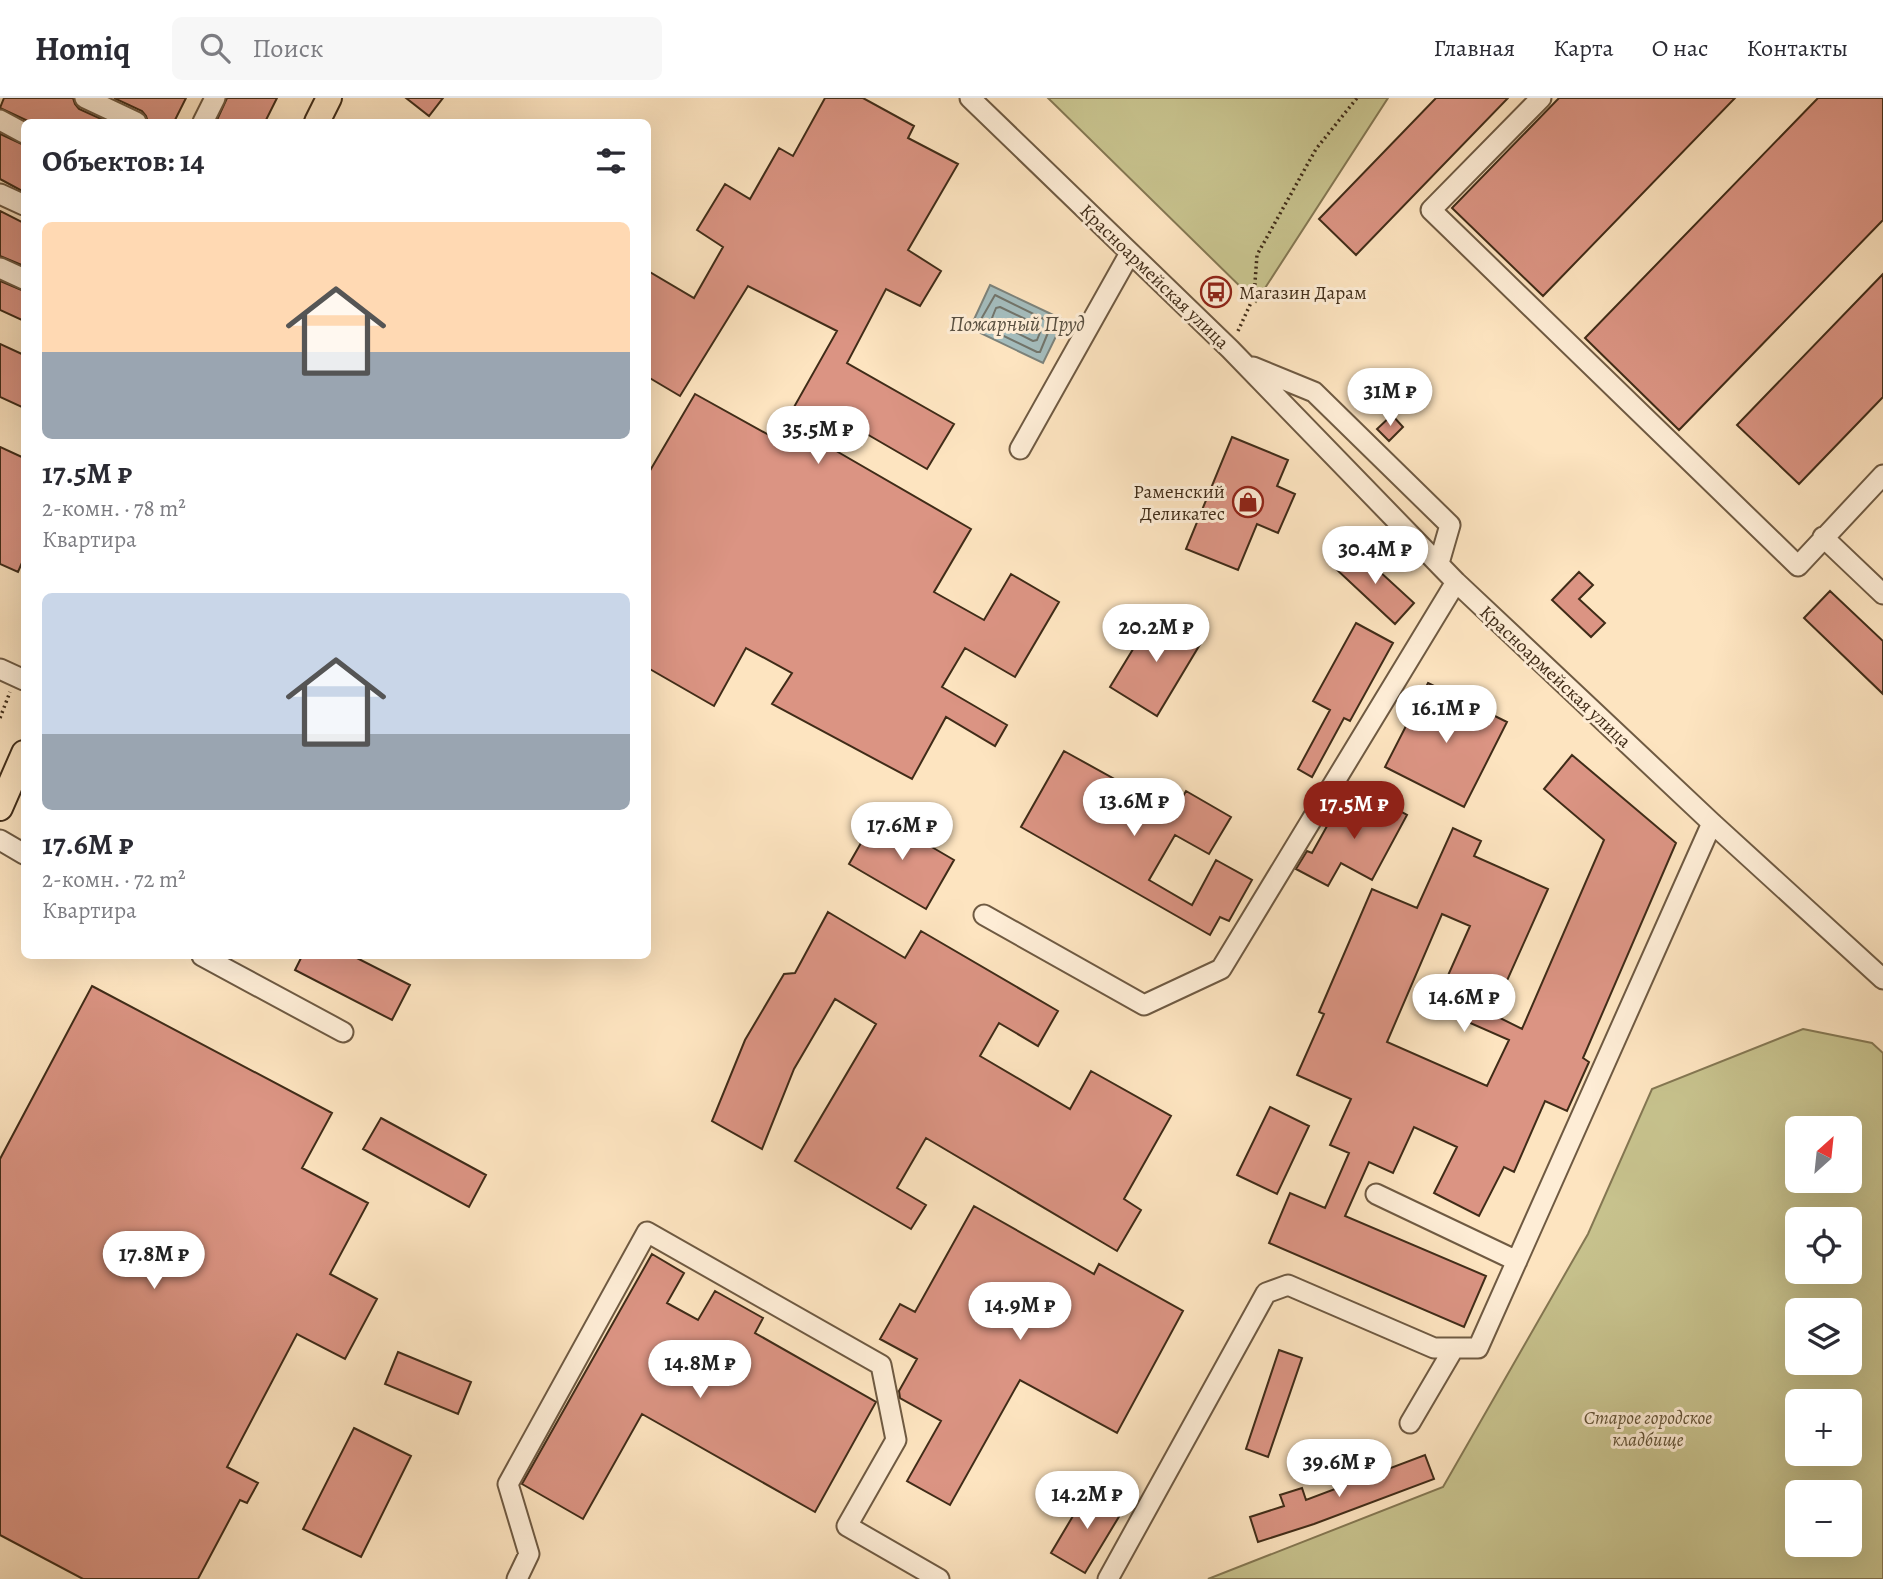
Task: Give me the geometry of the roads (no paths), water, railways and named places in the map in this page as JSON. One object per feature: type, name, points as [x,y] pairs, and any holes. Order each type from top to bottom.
[{"type":"main road","points":[[318,119],[329,98]]},
{"type":"main road","points":[[0,808],[21,760]]},
{"type":"street","points":[[85,98],[130,119]]},
{"type":"street","points":[[205,119],[215,98]]},
{"type":"street","name":"Красноармейская улица","points":[[970,98],[1230,349],[1456,582],[1712,823],[1883,979]]},
{"type":"street","points":[[1541,98],[1431,210],[1798,566],[1883,475]]},
{"type":"street","points":[[0,121],[21,132]]},
{"type":"street","points":[[0,194],[21,204]]},
{"type":"street","points":[[1020,449],[1130,253]]},
{"type":"street","points":[[0,268],[21,278]]},
{"type":"street","points":[[1244,364],[1314,392],[1450,525],[1439,563]]},
{"type":"street","points":[[1823,537],[1883,594]]},
{"type":"street","points":[[984,915],[1144,1005],[1220,969],[1456,582]]},
{"type":"street","points":[[0,669],[21,679]]},
{"type":"street","points":[[1108,1579],[1266,1293],[1288,1285],[1434,1348],[1478,1348],[1712,823]]},
{"type":"street","points":[[0,840],[21,853]]},
{"type":"street","points":[[208,959],[343,1032]]},
{"type":"street","points":[[1376,1194],[1517,1261]]},
{"type":"street","points":[[517,1579],[529,1554],[509,1484],[647,1232],[881,1365],[896,1440],[847,1525],[939,1579]]},
{"type":"street","points":[[1410,1423],[1454,1348]]},
{"type":"water","name":"Пожарный Пруд","points":[[990,285],[1064,320],[1043,363],[970,328]]},
{"type":"place","name":"Магазин Дарам","points":[[1216,292]]},
{"type":"place","name":"Раменский Деликатес","points":[[1248,502]]},
{"type":"park label","name":"Старое городское кладбище","points":[[1648,1428]]}]
